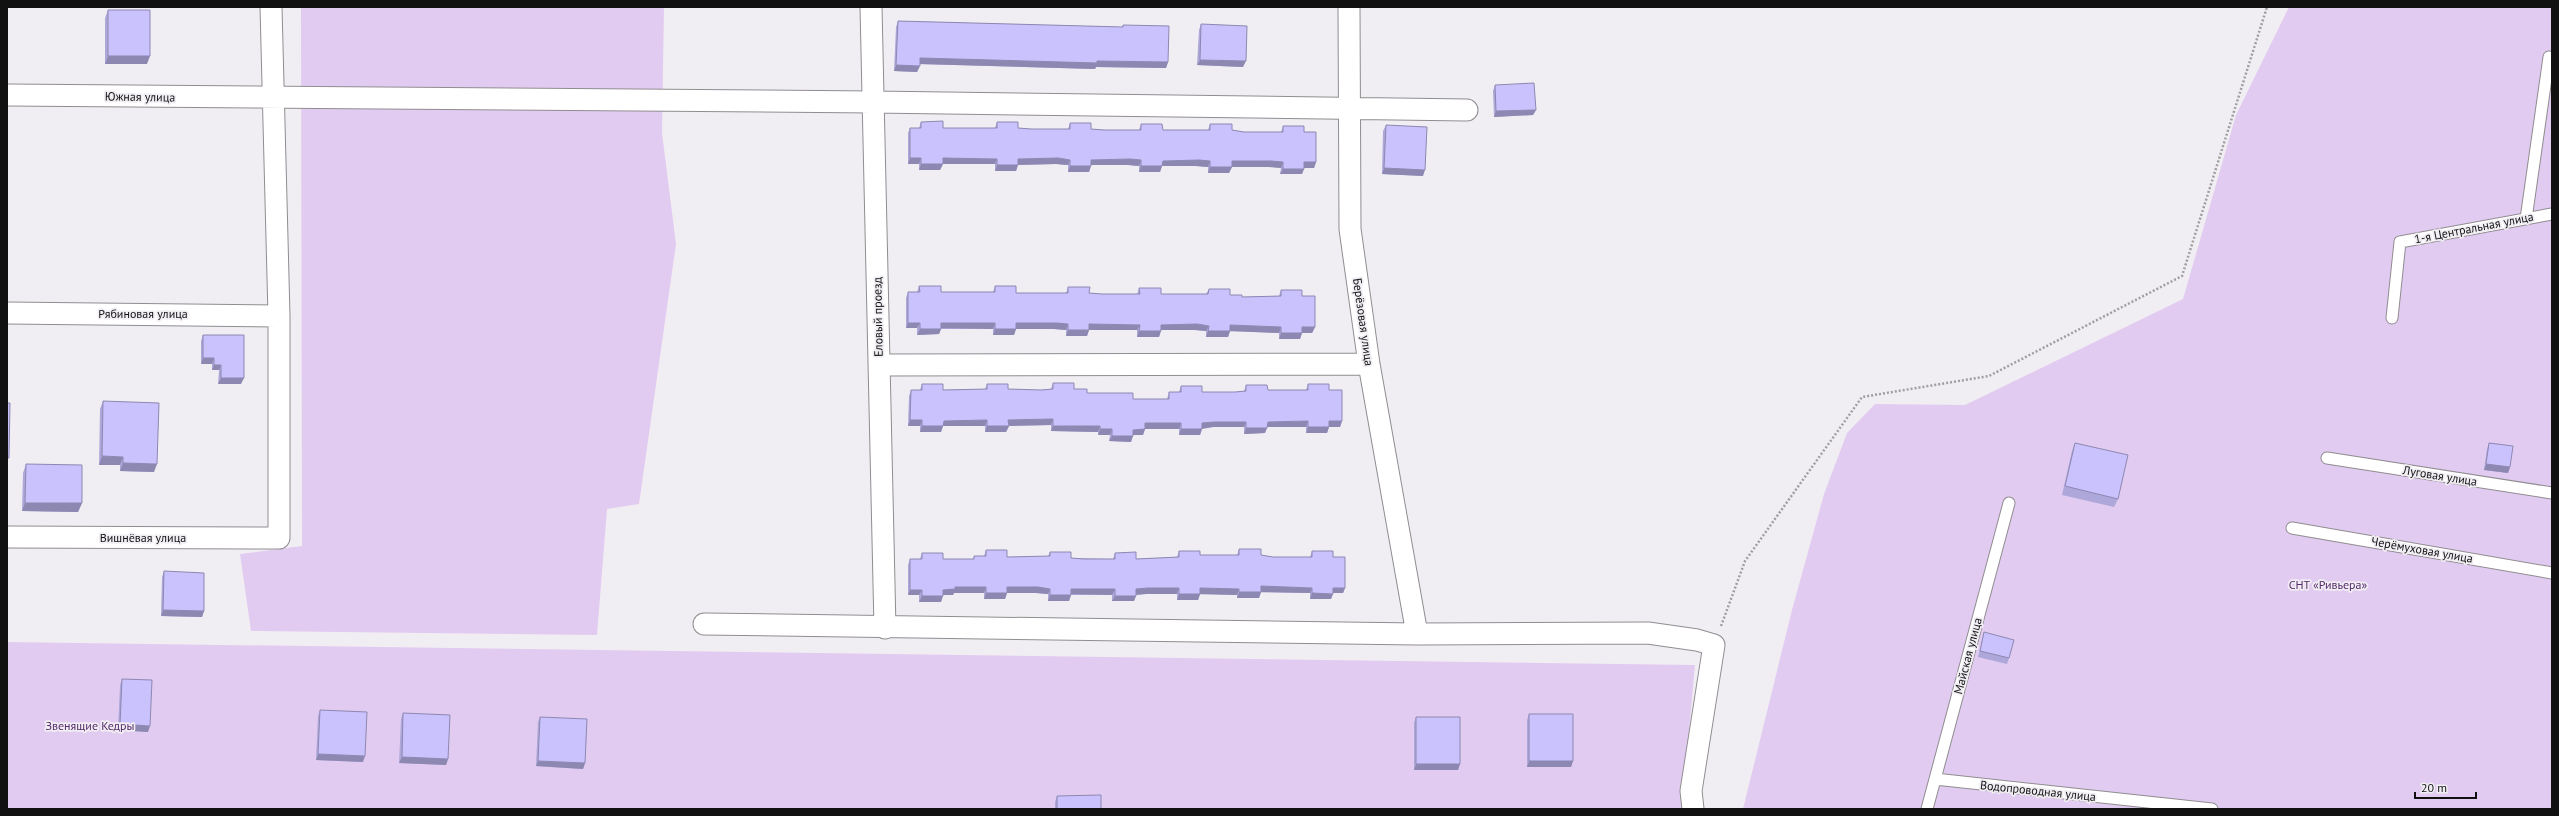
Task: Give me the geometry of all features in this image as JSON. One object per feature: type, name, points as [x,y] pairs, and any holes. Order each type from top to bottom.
[{"type":"street","points":[[271,7],[279,316]]},
{"type":"street","name":"Еловый проезд","points":[[871,7],[885,628]]},
{"type":"street","name":"Берёзовая улица","points":[[1349,7],[1350,229],[1369,364],[1416,634]]},
{"type":"street","name":"Южная улица","points":[[7,95],[873,102],[1467,110]]},
{"type":"street","name":"Рябиновая улица","points":[[7,314],[279,316]]},
{"type":"street","name":"Вишнёвая улица","points":[[7,537],[279,538],[279,316]]},
{"type":"street","points":[[879,365],[1369,364]]},
{"type":"street","points":[[704,624],[885,628],[1416,634],[1648,633],[1697,640],[1714,645],[1691,791],[1693,809]]},
{"type":"lane","points":[[2526,219],[2549,57]]},
{"type":"lane","name":"1-я Центральная улица","points":[[2392,318],[2400,242],[2552,214]]},
{"type":"lane","name":"Луговая улица","points":[[2327,458],[2552,493]]},
{"type":"lane","name":"Майская улица","points":[[1927,809],[2010,504]]},
{"type":"lane","name":"Черёмуховая улица","points":[[2292,528],[2552,573]]},
{"type":"lane","name":"Водопроводная улица","points":[[1935,779],[2212,809]]},
{"type":"path","points":[[1714,645],[1745,561],[1862,397],[1989,376],[2182,276],[2268,7]]},
{"type":"green space","points":[[301,7],[664,7],[662,133],[676,244],[639,504],[607,509],[597,635],[251,631],[240,554],[302,546]]},
{"type":"green space","name":"СНТ «Ривьера»","points":[[2289,7],[2552,7],[2552,809],[1743,809],[1792,610],[1824,494],[1847,433],[1875,404],[1965,405],[2183,299],[2236,115]]},
{"type":"green space","name":"Звенящие Кедры","points":[[7,642],[1695,665],[1682,809],[7,809]]},
{"type":"building","points":[[108,10],[150,10],[150,56],[108,56]]},
{"type":"building","points":[[898,21],[1123,27],[1123,25],[1169,26],[1168,62],[1097,61],[1097,63],[920,58],[920,66],[896,65]]},
{"type":"building","points":[[1201,24],[1247,26],[1246,61],[1200,60]]},
{"type":"building","points":[[1534,83],[1536,110],[1496,111],[1495,85]]},
{"type":"building","points":[[943,121],[943,128],[997,128],[997,122],[1018,122],[1018,128],[1031,129],[1070,129],[1070,123],[1091,123],[1091,129],[1104,130],[1141,130],[1141,124],[1162,124],[1163,130],[1210,130],[1210,124],[1232,124],[1232,130],[1244,132],[1283,132],[1283,126],[1304,126],[1304,132],[1316,132],[1316,162],[1304,162],[1304,169],[1283,169],[1283,162],[1271,161],[1232,161],[1232,167],[1210,167],[1210,161],[1163,161],[1162,166],[1141,166],[1141,160],[1130,159],[1091,160],[1091,166],[1070,166],[1070,160],[1058,158],[1018,159],[1018,165],[997,165],[997,159],[943,158],[943,164],[921,164],[921,158],[910,158],[910,128],[921,128],[921,122]]},
{"type":"building","points":[[1386,125],[1427,127],[1425,170],[1384,168]]},
{"type":"building","points":[[919,286],[941,286],[941,292],[995,292],[995,286],[1016,286],[1016,293],[1068,293],[1068,287],[1090,287],[1089,293],[1102,294],[1140,294],[1139,288],[1161,288],[1161,294],[1208,294],[1209,289],[1230,289],[1230,295],[1242,295],[1242,297],[1281,296],[1281,290],[1302,290],[1302,296],[1315,296],[1315,327],[1302,327],[1302,333],[1281,333],[1281,327],[1230,325],[1230,331],[1208,331],[1209,326],[1197,324],[1161,325],[1161,331],[1139,331],[1140,325],[1089,324],[1089,330],[1068,330],[1068,324],[1057,323],[1016,323],[1016,329],[995,329],[995,323],[941,323],[941,329],[920,329],[920,323],[908,323],[908,292],[920,292]]},
{"type":"building","points":[[203,335],[244,335],[244,378],[221,378],[221,365],[214,365],[214,358],[203,358]]},
{"type":"building","points":[[1053,383],[1074,383],[1074,389],[1087,389],[1087,393],[1133,393],[1133,399],[1169,399],[1169,392],[1181,392],[1181,386],[1202,386],[1202,392],[1235,392],[1246,391],[1246,385],[1267,385],[1268,390],[1308,390],[1308,384],[1329,384],[1329,390],[1342,390],[1342,421],[1329,421],[1329,427],[1308,427],[1308,421],[1268,422],[1267,428],[1246,428],[1246,422],[1215,422],[1202,423],[1202,429],[1181,429],[1181,423],[1145,423],[1145,429],[1133,430],[1133,436],[1112,436],[1112,429],[1100,429],[1100,426],[1053,426],[1053,419],[1008,420],[1009,426],[987,426],[987,420],[944,421],[943,426],[922,426],[922,420],[910,420],[911,390],[922,390],[922,384],[943,384],[943,390],[987,389],[987,384],[1008,384],[1008,389],[1041,390],[1053,389]]},
{"type":"building","points":[[103,401],[159,403],[157,464],[123,463],[123,457],[102,456]]},
{"type":"building","points":[[7,403],[10,403],[9,458],[7,458]]},
{"type":"building","points":[[2075,443],[2128,455],[2118,499],[2065,486]]},
{"type":"building","points":[[2489,443],[2513,446],[2510,467],[2486,464]]},
{"type":"building","points":[[26,464],[82,465],[82,503],[25,503]]},
{"type":"building","points":[[1239,549],[1261,549],[1261,555],[1273,557],[1312,557],[1312,551],[1333,551],[1333,557],[1345,557],[1345,588],[1333,588],[1333,594],[1312,593],[1312,588],[1261,586],[1261,592],[1239,592],[1239,589],[1200,588],[1200,594],[1179,594],[1179,588],[1148,588],[1136,589],[1136,596],[1115,596],[1115,589],[1071,589],[1071,595],[1050,595],[1050,589],[1038,587],[1007,587],[1007,593],[986,593],[986,587],[955,587],[955,589],[943,590],[943,596],[922,596],[922,590],[910,590],[910,559],[922,559],[922,553],[943,553],[943,559],[974,559],[974,556],[986,556],[986,550],[1007,550],[1007,557],[1050,556],[1050,552],[1071,552],[1071,558],[1115,559],[1115,553],[1136,552],[1136,559],[1179,557],[1179,551],[1200,551],[1200,555],[1239,555]]},
{"type":"building","points":[[164,571],[204,573],[204,611],[163,610]]},
{"type":"building","points":[[1984,632],[2014,640],[2009,658],[1980,651]]},
{"type":"building","points":[[122,679],[152,680],[150,726],[120,724]]},
{"type":"building","points":[[320,710],[367,712],[365,756],[318,754]]},
{"type":"building","points":[[403,713],[450,715],[448,759],[402,757]]},
{"type":"building","points":[[1529,714],[1573,714],[1573,761],[1529,761]]},
{"type":"building","points":[[540,717],[587,719],[585,763],[538,761]]},
{"type":"building","points":[[1416,717],[1460,717],[1460,764],[1416,764]]},
{"type":"building","points":[[1101,795],[1101,809],[1057,809],[1057,796]]}]
